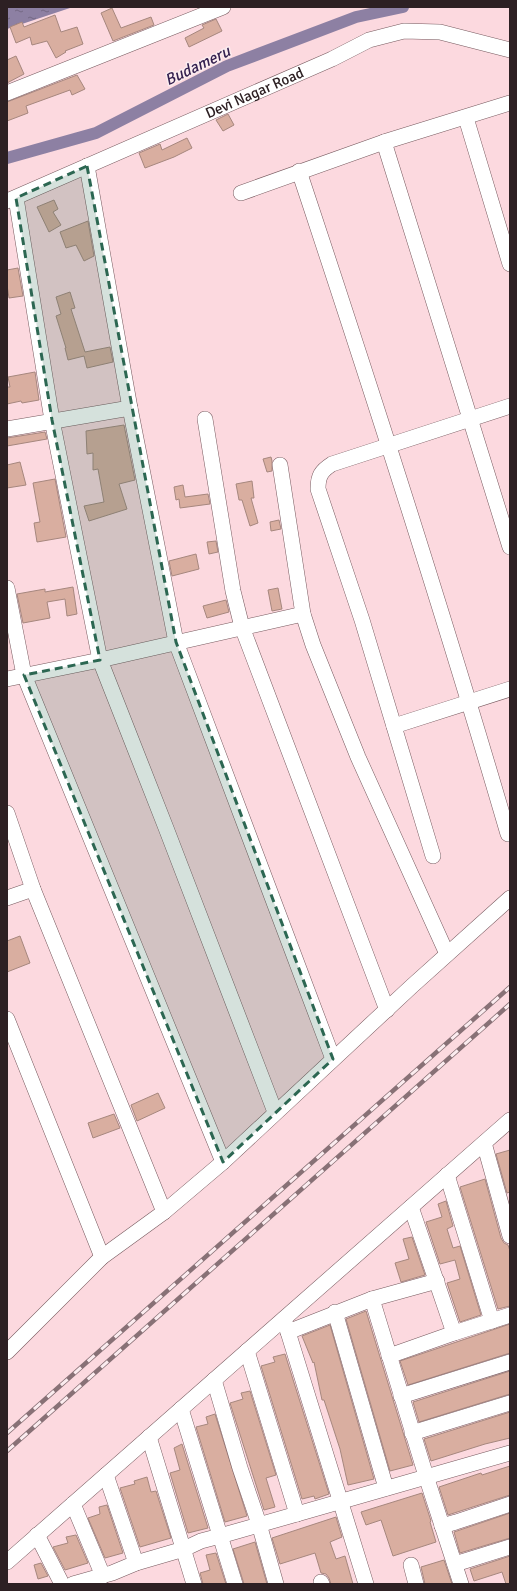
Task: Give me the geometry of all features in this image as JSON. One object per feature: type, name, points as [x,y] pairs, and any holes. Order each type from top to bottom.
[{"type":"street","points":[[7,93],[223,7]]},
{"type":"street","name":"Devi Nagar Road","points":[[11,200],[332,58],[369,40],[404,32],[440,32],[510,50]]},
{"type":"street","points":[[241,193],[299,171],[384,142],[466,118],[510,103]]},
{"type":"street","points":[[466,118],[510,264]]},
{"type":"street","points":[[384,142],[510,547]]},
{"type":"street","points":[[87,166],[130,408],[176,642],[333,1059]]},
{"type":"street","points":[[299,171],[389,445],[469,702],[508,834]]},
{"type":"street","points":[[11,200],[52,420],[100,660],[275,1112]]},
{"type":"street","points":[[433,856],[362,620],[318,489],[318,479],[322,471],[332,464],[469,418],[510,406]]},
{"type":"street","points":[[7,429],[52,420],[130,408]]},
{"type":"street","points":[[205,419],[233,591],[242,627],[387,1010]]},
{"type":"street","points":[[280,465],[303,614],[313,645],[358,757],[447,954]]},
{"type":"street","points":[[7,588],[24,675],[223,1162]]},
{"type":"street","points":[[7,679],[100,660],[303,614]]},
{"type":"street","points":[[394,726],[510,689]]},
{"type":"street","points":[[7,813],[33,888],[164,1212]]},
{"type":"street","points":[[7,898],[33,888]]},
{"type":"street","points":[[7,1352],[102,1257],[164,1212],[223,1162],[275,1112],[510,898]]},
{"type":"street","points":[[7,1019],[102,1257]]},
{"type":"street","points":[[7,1562],[247,1351],[286,1325],[411,1207],[510,1120]]},
{"type":"street","points":[[484,1143],[509,1230]]},
{"type":"street","points":[[447,1175],[492,1321]]},
{"type":"street","points":[[411,1207],[454,1332]]},
{"type":"street","points":[[286,1325],[335,1312],[372,1299],[437,1281]]},
{"type":"street","points":[[372,1299],[412,1433],[461,1584]]},
{"type":"street","points":[[335,1312],[386,1488]]},
{"type":"street","points":[[389,1356],[454,1332],[510,1316]]},
{"type":"street","points":[[286,1325],[366,1584]]},
{"type":"street","points":[[247,1351],[297,1514]]},
{"type":"street","points":[[401,1396],[510,1362]]},
{"type":"street","points":[[214,1380],[276,1584]]},
{"type":"street","points":[[412,1433],[510,1403]]},
{"type":"street","points":[[181,1409],[235,1584]]},
{"type":"street","points":[[149,1438],[194,1584]]},
{"type":"street","points":[[73,1584],[110,1578],[136,1563],[184,1549],[201,1541],[510,1453]]},
{"type":"street","points":[[106,1475],[136,1563]]},
{"type":"street","points":[[73,1504],[110,1578]]},
{"type":"street","points":[[442,1526],[510,1504]]},
{"type":"street","points":[[37,1535],[62,1584]]},
{"type":"street","points":[[455,1564],[510,1547]]},
{"type":"street","points":[[411,1565],[416,1584]]},
{"type":"highlighted area","points":[[87,166],[176,642],[333,1059],[223,1162],[24,675],[100,660],[52,420],[16,198]]},
{"type":"water","points":[[7,7],[73,7],[7,29]]},
{"type":"building","points":[[112,8],[121,28],[151,17],[154,25],[113,41],[101,13]]},
{"type":"building","points":[[55,15],[61,32],[77,27],[83,44],[65,51],[66,52],[56,58],[47,41],[32,45],[30,37],[16,43],[10,27],[22,22],[24,27]]},
{"type":"building","points":[[216,19],[222,31],[189,47],[185,38],[204,28],[202,25]]},
{"type":"building","points":[[16,56],[24,74],[7,83],[7,60]]},
{"type":"building","points":[[77,75],[85,89],[72,95],[70,90],[26,106],[28,113],[7,121],[7,102]]},
{"type":"building","points":[[228,114],[234,125],[223,131],[216,120]]},
{"type":"building","points":[[187,138],[192,148],[174,157],[145,168],[139,153],[160,144],[162,150]]},
{"type":"building","points":[[54,200],[58,209],[53,212],[61,225],[49,232],[37,207]]},
{"type":"building","points":[[88,221],[94,256],[84,261],[76,245],[66,248],[60,232]]},
{"type":"building","points":[[18,268],[23,296],[9,298],[7,270]]},
{"type":"building","points":[[70,292],[75,308],[71,309],[85,352],[110,347],[113,362],[87,368],[84,356],[68,360],[66,348],[56,316],[61,314],[56,297]]},
{"type":"building","points":[[35,372],[39,400],[22,403],[21,401],[7,404],[7,387],[10,387],[8,377]]},
{"type":"building","points":[[124,425],[135,480],[119,484],[127,509],[89,521],[84,506],[104,502],[98,469],[93,470],[93,453],[87,454],[86,431]]},
{"type":"building","points":[[45,432],[47,439],[7,446],[7,438]]},
{"type":"building","points":[[271,457],[272,471],[267,472],[263,459]]},
{"type":"building","points":[[20,462],[26,485],[7,488],[7,465]]},
{"type":"building","points":[[55,479],[66,537],[37,542],[34,523],[40,522],[33,483]]},
{"type":"building","points":[[252,481],[254,498],[251,498],[258,523],[250,526],[242,500],[239,500],[236,484]]},
{"type":"building","points":[[183,485],[185,497],[208,494],[210,504],[180,508],[179,499],[176,500],[174,487]]},
{"type":"building","points":[[279,520],[281,529],[271,531],[270,522]]},
{"type":"building","points":[[216,541],[218,552],[209,554],[207,542]]},
{"type":"building","points":[[196,554],[199,569],[172,576],[169,561]]},
{"type":"building","points":[[73,587],[77,614],[67,616],[65,599],[47,602],[50,618],[23,623],[17,594],[45,589],[45,592]]},
{"type":"building","points":[[278,588],[282,609],[272,611],[268,590]]},
{"type":"building","points":[[226,600],[229,612],[207,618],[203,606]]},
{"type":"building","points":[[20,936],[30,963],[7,972],[7,941]]},
{"type":"building","points":[[158,1093],[165,1108],[137,1121],[131,1105]]},
{"type":"building","points":[[114,1114],[120,1128],[93,1138],[88,1123]]},
{"type":"building","points":[[510,1150],[510,1192],[507,1193],[496,1154]]},
{"type":"building","points":[[485,1179],[501,1238],[504,1243],[508,1245],[510,1251],[510,1306],[498,1309],[460,1187]]},
{"type":"building","points":[[446,1201],[453,1226],[447,1229],[453,1248],[460,1246],[481,1315],[460,1322],[447,1283],[460,1279],[455,1260],[440,1264],[426,1222],[442,1217],[438,1204]]},
{"type":"building","points":[[412,1237],[425,1275],[401,1282],[395,1263],[409,1259],[403,1239]]},
{"type":"building","points":[[366,1311],[413,1465],[390,1471],[346,1319]]},
{"type":"building","points":[[510,1324],[510,1353],[408,1385],[400,1361]]},
{"type":"building","points":[[330,1325],[374,1479],[348,1485],[340,1449],[324,1400],[322,1400],[314,1362],[313,1363],[302,1336]]},
{"type":"building","points":[[285,1354],[329,1494],[315,1499],[314,1496],[302,1499],[261,1366],[275,1362],[273,1357]]},
{"type":"building","points":[[510,1371],[510,1394],[419,1422],[413,1402]]},
{"type":"building","points":[[250,1391],[276,1475],[266,1478],[275,1507],[264,1510],[230,1403],[243,1399],[241,1393]]},
{"type":"building","points":[[510,1412],[510,1438],[485,1444],[431,1461],[424,1439]]},
{"type":"building","points":[[215,1414],[247,1516],[225,1522],[196,1427],[208,1424],[206,1417]]},
{"type":"building","points":[[182,1444],[208,1528],[188,1533],[170,1473],[180,1470],[174,1448]]},
{"type":"building","points":[[510,1466],[510,1495],[448,1515],[439,1487],[481,1473],[482,1475]]},
{"type":"building","points":[[147,1477],[151,1492],[156,1491],[171,1538],[140,1547],[120,1488],[135,1484],[134,1481]]},
{"type":"building","points":[[422,1493],[436,1542],[393,1556],[381,1520],[366,1525],[361,1512]]},
{"type":"building","points":[[107,1505],[123,1553],[105,1558],[88,1518],[100,1514],[99,1507]]},
{"type":"building","points":[[510,1513],[510,1538],[460,1553],[454,1532]]},
{"type":"building","points":[[336,1517],[342,1537],[330,1542],[336,1559],[345,1556],[353,1584],[331,1584],[326,1574],[321,1573],[315,1553],[280,1564],[272,1538]]},
{"type":"building","points":[[76,1535],[88,1563],[65,1570],[53,1547],[68,1543],[66,1537]]},
{"type":"building","points":[[255,1542],[267,1584],[244,1584],[233,1549]]},
{"type":"building","points":[[216,1553],[226,1584],[203,1584],[200,1573],[210,1570],[206,1555]]},
{"type":"building","points":[[510,1556],[510,1584],[506,1584],[502,1572],[474,1581],[470,1569]]},
{"type":"building","points":[[444,1560],[452,1584],[425,1584],[421,1567]]},
{"type":"building","points":[[41,1563],[48,1576],[38,1579],[34,1565]]},
{"type":"waterway","name":"Budameru","points":[[7,158],[96,133],[227,66],[356,17],[403,7]]},
{"type":"railway","points":[[7,1433],[510,987]]},
{"type":"railway","points":[[7,1451],[510,1004]]}]
